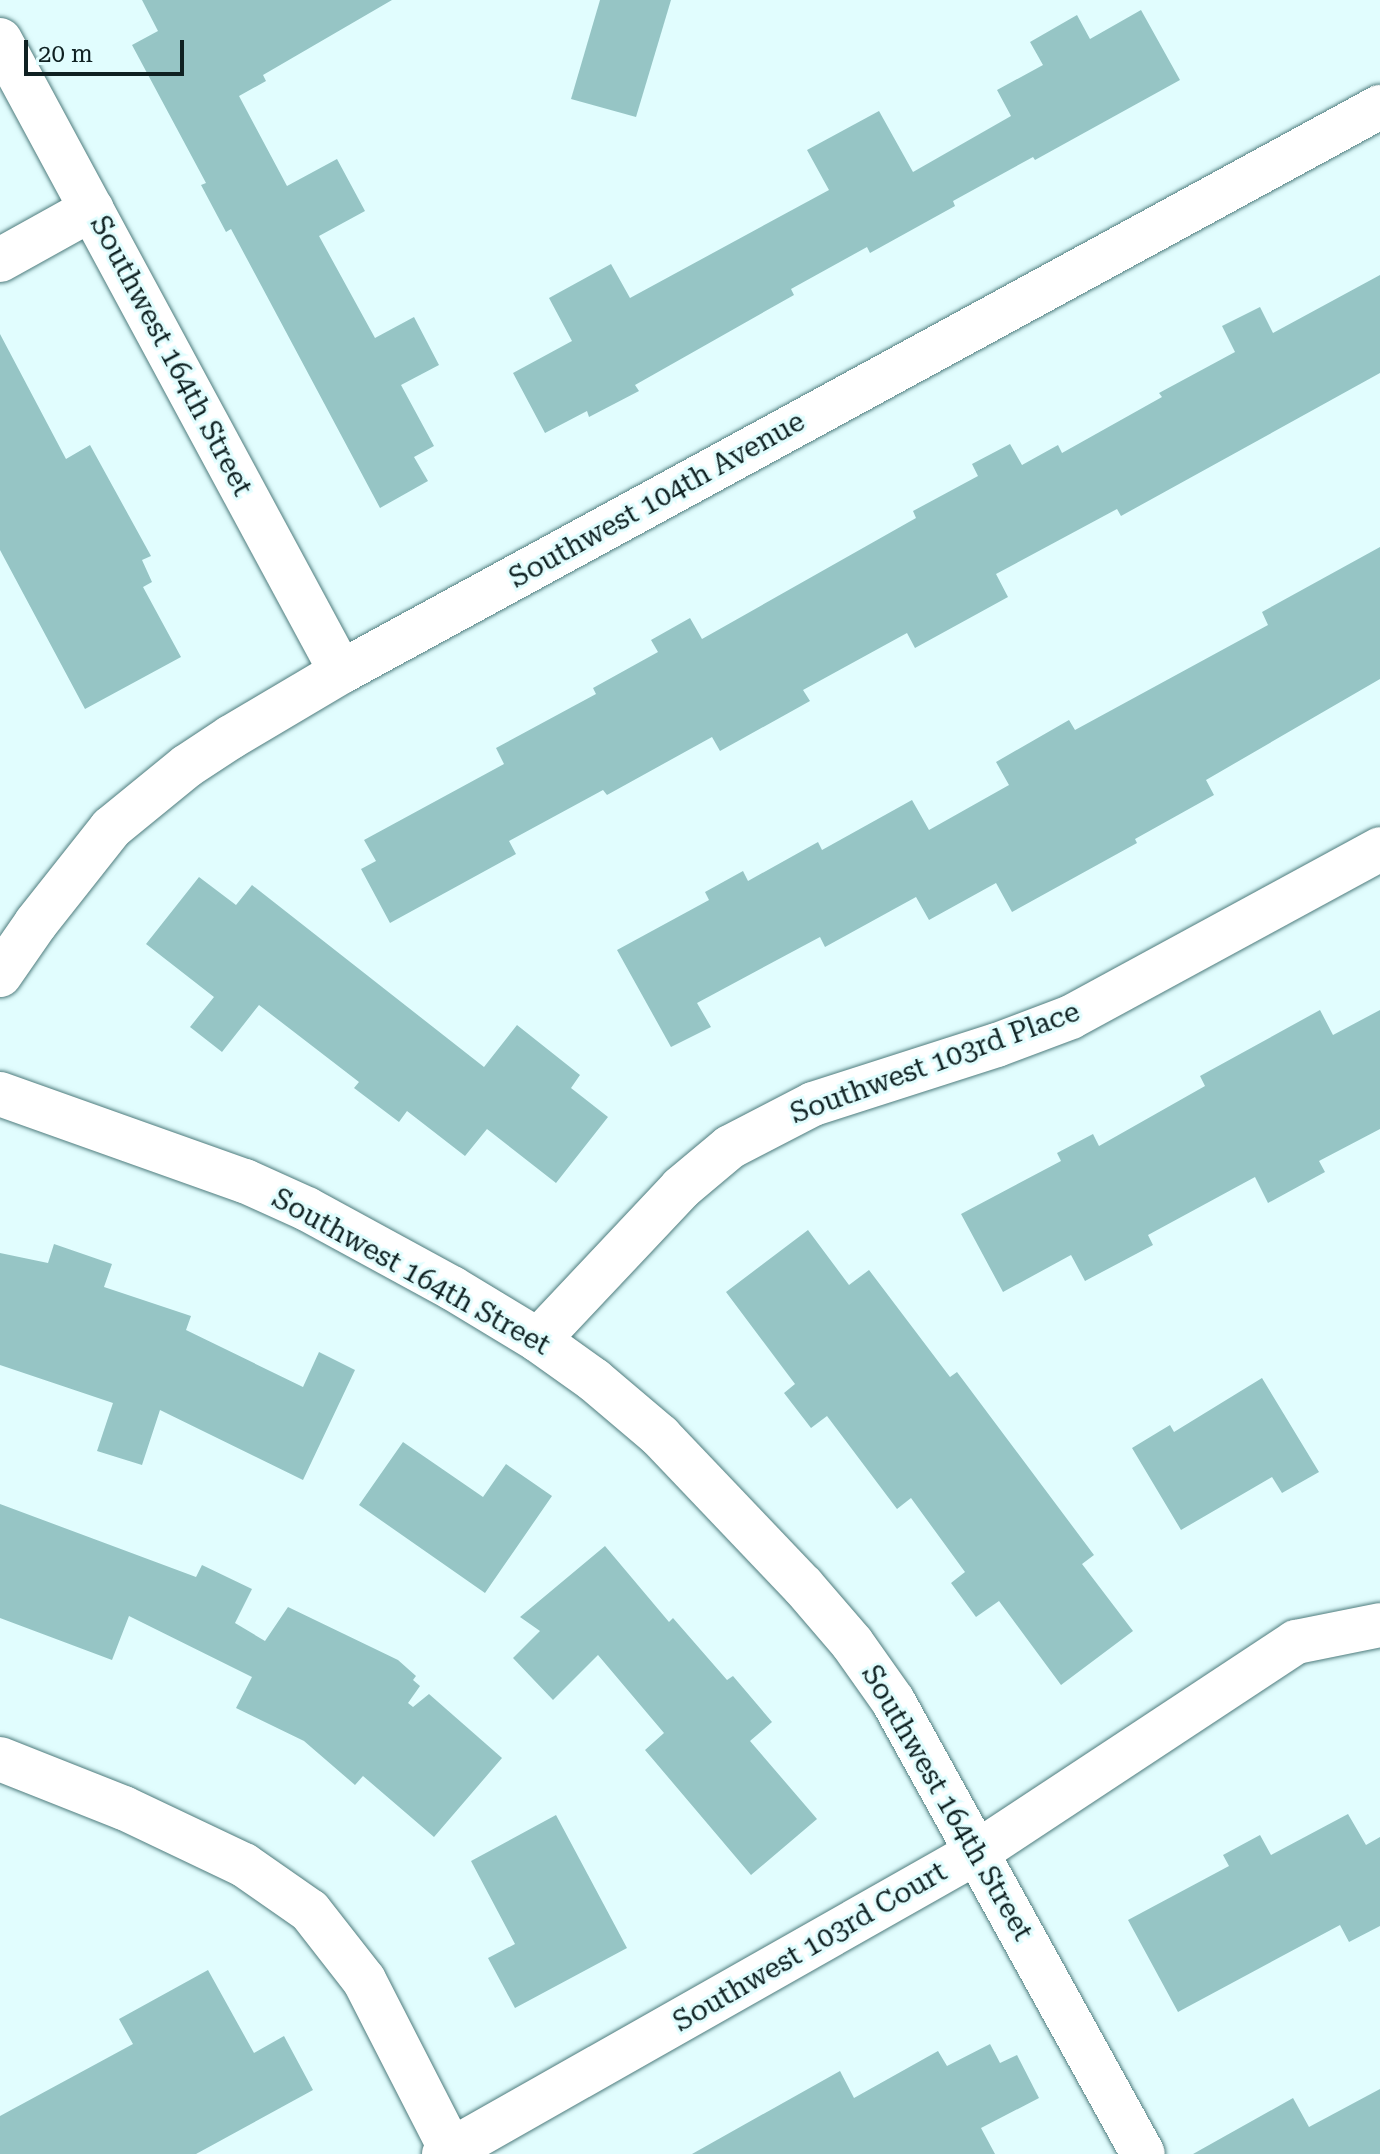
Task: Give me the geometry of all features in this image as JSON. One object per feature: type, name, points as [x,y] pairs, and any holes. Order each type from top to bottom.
[{"type":"street","name":"Southwest 164th Street","points":[[0,40],[341,672]]},
{"type":"street","name":"Southwest 104th Avenue","points":[[0,975],[36,923],[111,828],[187,766],[341,672],[1380,107]]},
{"type":"street","points":[[0,260],[92,209]]},
{"type":"street","name":"Southwest 103rd Place","points":[[538,1340],[681,1188],[730,1147],[813,1104],[1071,1017],[1380,849]]},
{"type":"street","name":"Southwest 164th Street","points":[[0,1094],[245,1181],[307,1209],[452,1288],[538,1340],[594,1380],[660,1436],[803,1586],[852,1643],[893,1701],[979,1851],[1143,2154]]},
{"type":"street","name":"Southwest 103rd Court","points":[[448,2152],[979,1851],[1296,1642],[1380,1625]]},
{"type":"street","points":[[6,1761],[124,1808],[244,1865],[310,1911],[364,1980],[448,2152]]},
{"type":"building","points":[[142,0],[392,0],[263,75],[266,81],[239,96],[287,186],[337,159],[365,211],[319,236],[375,338],[414,317],[439,365],[401,385],[434,446],[414,457],[428,481],[380,508],[231,229],[226,232],[201,185],[206,183],[132,45],[158,31]]},
{"type":"building","points":[[600,0],[671,0],[636,117],[571,99]]},
{"type":"building","points":[[1141,10],[1180,80],[953,201],[955,206],[870,253],[867,247],[791,289],[794,295],[635,385],[639,391],[589,417],[587,411],[545,433],[513,373],[572,341],[549,298],[611,264],[630,298],[829,190],[807,150],[879,111],[913,172],[1011,116],[997,90],[1043,65],[1030,42],[1077,15],[1090,39]]},
{"type":"building","points":[[1380,275],[1380,373],[1121,516],[1117,509],[996,574],[1008,597],[915,648],[907,633],[803,690],[810,701],[720,751],[712,737],[607,795],[603,790],[509,841],[516,854],[390,923],[361,869],[376,861],[364,840],[504,764],[496,748],[596,694],[593,688],[658,652],[651,640],[690,618],[702,639],[916,518],[913,511],[978,476],[972,464],[1010,444],[1022,465],[1058,445],[1062,453],[1162,397],[1159,393],[1235,352],[1222,326],[1260,307],[1273,333]]},
{"type":"building","points":[[0,334],[66,459],[90,445],[151,556],[142,560],[152,582],[143,587],[181,657],[85,709],[0,550]]},
{"type":"building","points":[[1380,547],[1380,679],[1206,780],[1214,795],[1135,839],[1137,843],[1012,912],[996,883],[929,920],[916,897],[825,947],[820,937],[697,1003],[711,1027],[671,1047],[617,950],[709,900],[705,892],[743,871],[748,881],[818,842],[822,850],[912,800],[929,830],[1009,785],[996,762],[1069,720],[1075,730],[1268,625],[1262,612]]},
{"type":"building","points":[[199,877],[236,905],[252,885],[484,1067],[517,1025],[580,1075],[571,1088],[608,1117],[556,1183],[487,1129],[465,1156],[407,1111],[399,1122],[354,1088],[359,1082],[259,1005],[222,1052],[190,1027],[214,997],[146,944]]},
{"type":"building","points":[[1320,1010],[1333,1035],[1380,1010],[1380,1129],[1319,1161],[1325,1172],[1268,1203],[1255,1177],[1148,1235],[1153,1245],[1085,1281],[1071,1255],[1003,1292],[961,1214],[1061,1161],[1057,1153],[1093,1134],[1099,1146],[1205,1086],[1200,1076]]},
{"type":"building","points":[[808,1230],[849,1285],[869,1270],[950,1377],[957,1372],[1094,1555],[1082,1564],[1133,1631],[1061,1685],[999,1601],[976,1617],[951,1583],[965,1572],[911,1498],[897,1509],[827,1416],[811,1428],[784,1393],[795,1384],[726,1292]]},
{"type":"building","points":[[54,1244],[112,1264],[104,1287],[191,1316],[186,1330],[303,1387],[319,1352],[355,1370],[303,1480],[160,1410],[142,1465],[97,1451],[113,1403],[0,1365],[0,1253],[48,1263]]},
{"type":"building","points":[[1262,1378],[1319,1472],[1282,1493],[1272,1477],[1181,1530],[1132,1448],[1170,1425],[1174,1432]]},
{"type":"building","points":[[403,1442],[483,1497],[506,1464],[552,1496],[485,1593],[359,1505]]},
{"type":"building","points":[[0,1504],[196,1577],[202,1565],[252,1589],[235,1623],[265,1641],[288,1607],[398,1660],[416,1676],[413,1680],[420,1686],[408,1703],[413,1707],[429,1694],[502,1758],[434,1837],[363,1776],[355,1785],[304,1741],[236,1708],[252,1677],[129,1616],[112,1660],[0,1618]]},
{"type":"building","points":[[605,1546],[669,1622],[673,1618],[727,1680],[733,1676],[772,1722],[750,1741],[817,1819],[751,1875],[645,1750],[664,1733],[598,1655],[553,1700],[513,1658],[540,1631],[520,1617]]},
{"type":"building","points":[[1348,1814],[1366,1845],[1380,1837],[1380,1926],[1349,1942],[1340,1925],[1178,2012],[1128,1920],[1229,1866],[1223,1855],[1260,1835],[1271,1855]]},
{"type":"building","points":[[556,1815],[627,1948],[515,2008],[488,1958],[515,1944],[471,1861]]},
{"type":"building","points":[[208,1970],[254,2053],[284,2036],[313,2090],[196,2154],[0,2154],[0,2116],[133,2044],[119,2019]]},
{"type":"building","points":[[990,2044],[1000,2063],[1017,2055],[1039,2098],[981,2128],[995,2154],[692,2154],[840,2071],[854,2098],[938,2051],[947,2066]]},
{"type":"building","points":[[1380,2089],[1380,2154],[1193,2154],[1293,2098],[1309,2127]]}]
